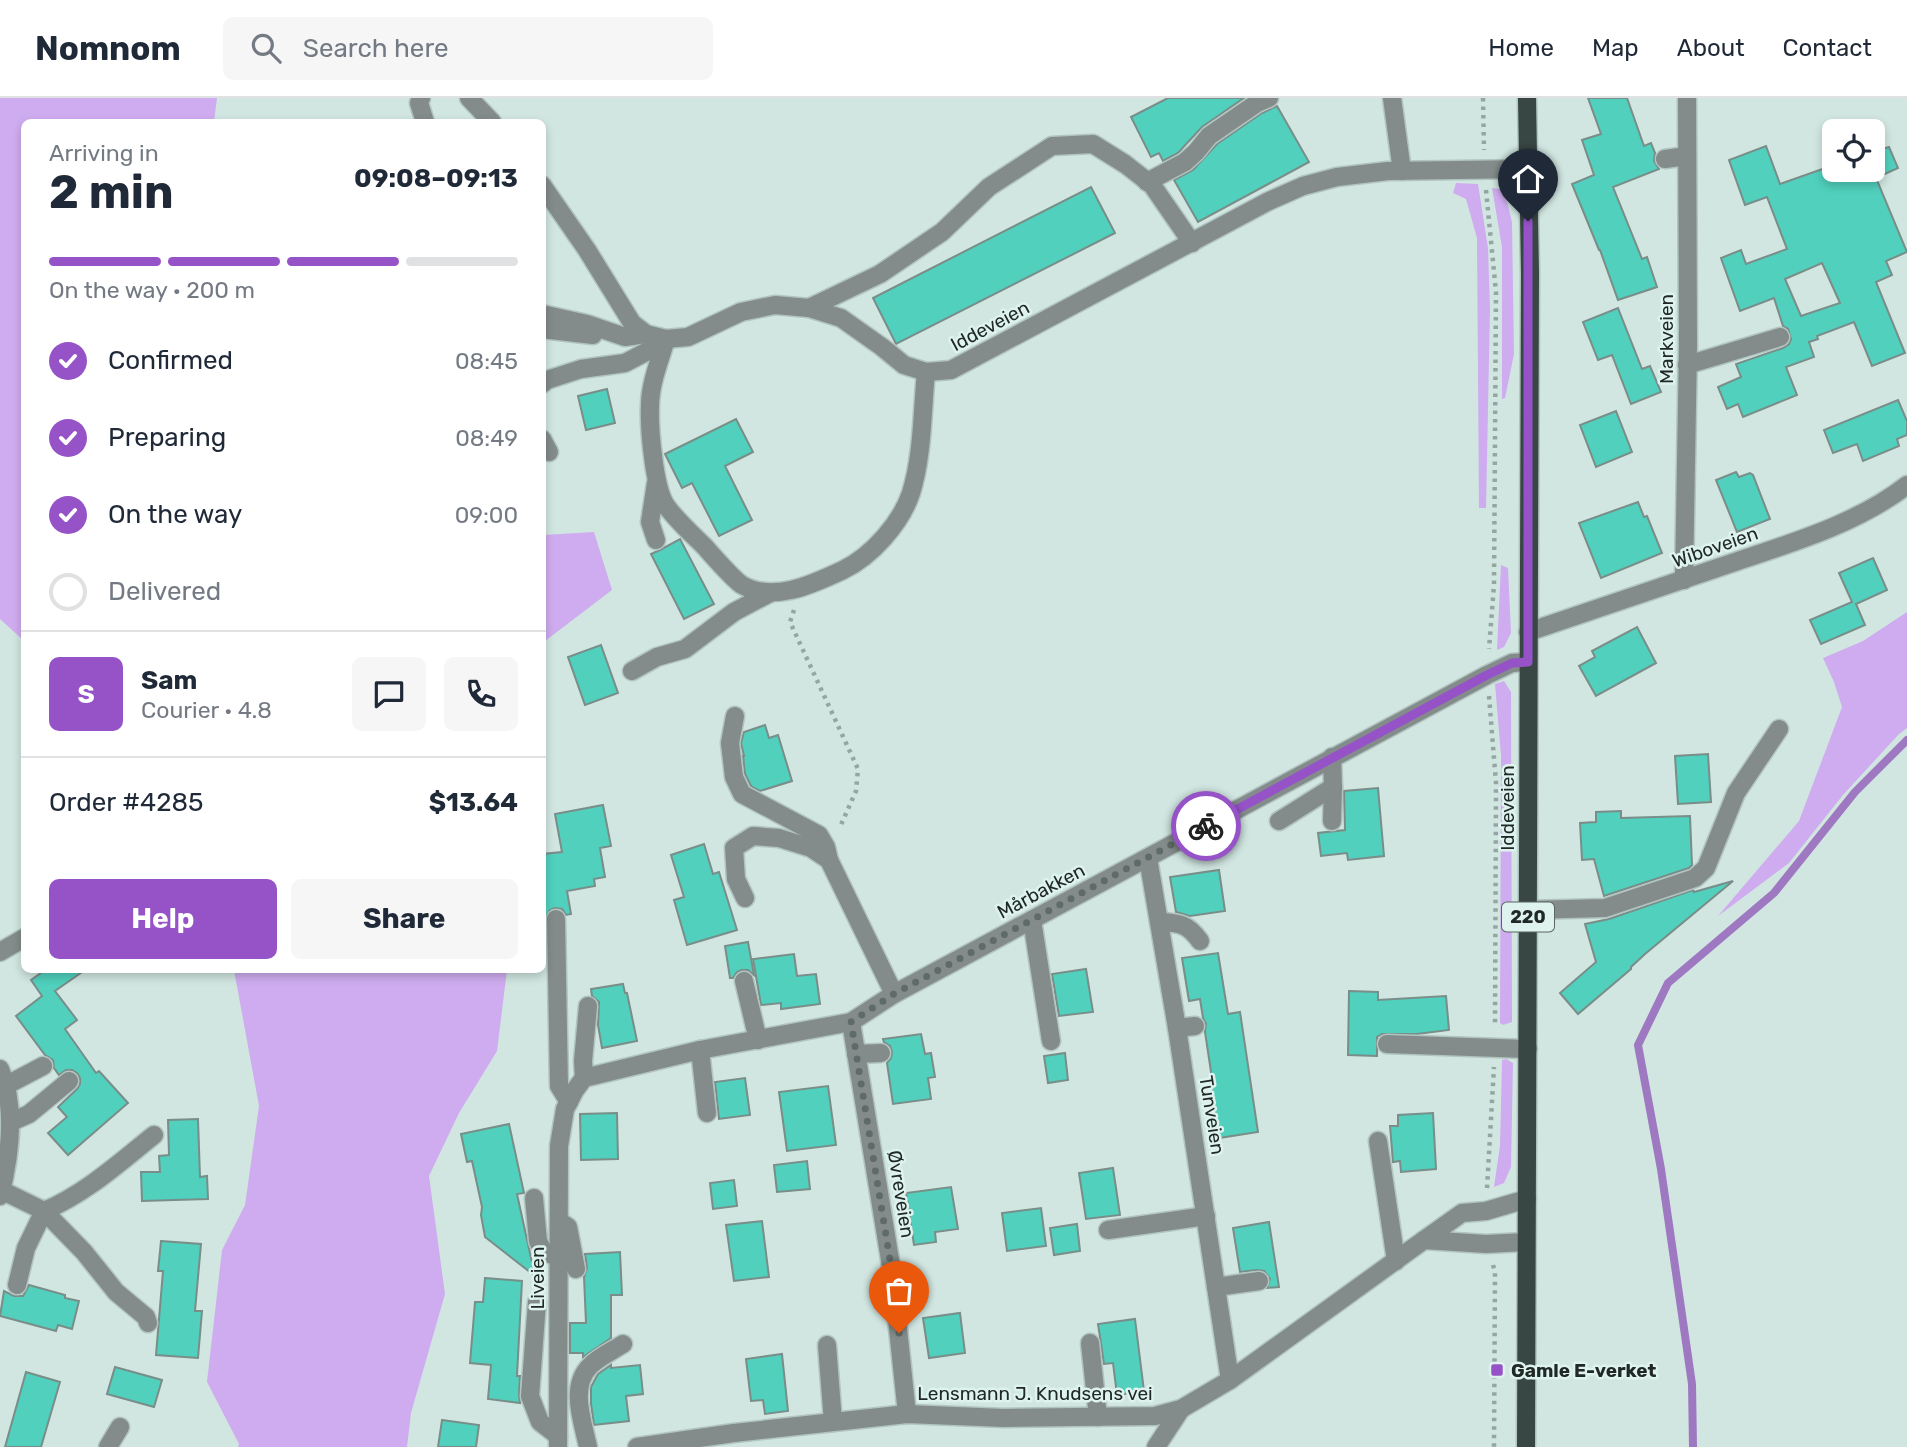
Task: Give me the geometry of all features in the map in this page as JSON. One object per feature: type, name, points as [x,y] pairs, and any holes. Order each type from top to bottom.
[{"type":"main road","name":"Iddeveien","points":[[1526,1447],[1530,273],[1527,98]]},
{"type":"street","points":[[421,98],[419,103],[424,119]]},
{"type":"street","points":[[469,98],[489,119]]},
{"type":"street","points":[[1147,182],[1185,162],[1209,136],[1257,103],[1269,98]]},
{"type":"street","points":[[1392,98],[1402,171]]},
{"type":"street","name":"Markveien","points":[[1684,580],[1687,98]]},
{"type":"street","points":[[808,308],[880,274],[942,232],[989,187],[1052,146],[1093,144],[1125,164],[1152,185],[1192,243]]},
{"type":"street","points":[[1665,159],[1687,156]]},
{"type":"street","name":"Iddeveien","points":[[926,372],[951,370],[1269,201],[1303,186],[1336,177],[1388,171],[1527,169]]},
{"type":"street","points":[[546,193],[587,250],[632,323],[646,334],[665,340]]},
{"type":"street","points":[[546,381],[581,369],[625,363],[665,340],[688,337],[741,312],[775,305],[808,308],[841,318],[904,365],[926,372],[920,448],[911,494],[891,532],[854,565],[799,589],[770,593],[734,612],[685,649],[657,657],[632,671]]},
{"type":"street","points":[[546,315],[587,324],[625,337]]},
{"type":"street","points":[[546,329],[625,337],[646,334]]},
{"type":"street","points":[[1687,365],[1780,337]]},
{"type":"street","points":[[656,540],[650,522],[656,480],[649,404],[665,340]]},
{"type":"street","points":[[656,480],[665,504],[710,554],[742,585],[770,593]]},
{"type":"street","name":"Wiboveien","points":[[1528,632],[1803,538],[1891,498],[1907,485]]},
{"type":"street","name":"Mårbakken","points":[[584,1078],[700,1050],[851,1022],[894,994],[1332,757],[1487,675],[1512,663],[1528,662]]},
{"type":"street","points":[[735,716],[730,743],[734,777],[742,794],[819,835],[827,847],[829,860],[894,994]]},
{"type":"street","points":[[1528,910],[1605,908],[1695,878],[1706,868],[1736,793],[1779,729]]},
{"type":"street","points":[[1332,757],[1332,821]]},
{"type":"street","points":[[1279,821],[1333,787]]},
{"type":"street","points":[[745,898],[736,879],[734,848],[753,836],[779,838],[811,848],[829,860]]},
{"type":"street","name":"Tunveien","points":[[1148,858],[1160,922],[1186,1027],[1206,1216],[1230,1380]]},
{"type":"street","points":[[556,919],[559,1086],[567,1106]]},
{"type":"street","points":[[1032,920],[1051,1041]]},
{"type":"street","points":[[1160,922],[1180,923],[1193,931],[1200,941]]},
{"type":"street","points":[[1,948],[21,939]]},
{"type":"street","points":[[744,981],[758,1040]]},
{"type":"street","points":[[567,1106],[584,1078],[588,1006]]},
{"type":"street","name":"Øvreveien","points":[[851,1022],[892,1272],[907,1414]]},
{"type":"street","points":[[1387,1044],[1528,1049]]},
{"type":"street","points":[[700,1050],[707,1113]]},
{"type":"street","points":[[856,1054],[881,1053]]},
{"type":"street","points":[[43,1066],[2,1077],[11,1122],[1,1193],[44,1211],[116,1292],[146,1317],[148,1323]]},
{"type":"street","points":[[11,1122],[29,1114],[69,1081]]},
{"type":"street","name":"Liveien","points":[[558,1442],[558,1256],[567,1144],[567,1106]]},
{"type":"street","points":[[17,1285],[26,1248],[44,1211],[84,1190],[154,1135]]},
{"type":"street","points":[[1378,1141],[1396,1261]]},
{"type":"street","points":[[534,1198],[538,1241],[544,1253],[558,1256]]},
{"type":"street","name":"Lensmann J. Knudsens vei","points":[[637,1447],[734,1433],[907,1414],[1004,1418],[1155,1416],[1181,1409],[1230,1380],[1462,1213],[1486,1211],[1527,1199]]},
{"type":"street","points":[[1108,1230],[1206,1216]]},
{"type":"street","points":[[559,1221],[568,1227],[576,1269]]},
{"type":"street","points":[[1424,1240],[1486,1244],[1526,1242]]},
{"type":"street","points":[[1216,1287],[1258,1281]]},
{"type":"street","points":[[537,1302],[530,1396],[540,1422],[558,1442]]},
{"type":"street","points":[[1090,1343],[1098,1417]]},
{"type":"street","points":[[588,1447],[579,1398],[581,1378],[591,1365],[623,1344]]},
{"type":"street","points":[[827,1345],[833,1422]]},
{"type":"street","points":[[1156,1447],[1181,1409]]},
{"type":"street","points":[[108,1447],[120,1427]]},
{"type":"path","points":[[799,589],[789,622],[858,769],[856,791],[836,835],[829,860]]},
{"type":"path","points":[[1486,1244],[1494,1272],[1494,1447]]},
{"type":"shaded area","points":[[0,98],[217,98],[214,119],[21,119],[21,638],[0,619]]},
{"type":"shaded area","points":[[1456,183],[1478,184],[1488,248],[1490,309],[1486,508],[1479,508],[1477,238],[1466,199],[1453,193]]},
{"type":"shaded area","points":[[1492,188],[1500,189],[1507,202],[1512,222],[1514,354],[1505,398],[1502,399],[1502,247]]},
{"type":"shaded area","points":[[594,532],[612,590],[546,640],[546,535]]},
{"type":"shaded area","points":[[1501,565],[1508,568],[1511,633],[1504,647],[1497,650]]},
{"type":"shaded area","points":[[1907,612],[1907,728],[1843,795],[1789,863],[1718,916],[1799,821],[1842,707],[1823,658],[1863,641]]},
{"type":"shaded area","points":[[1504,681],[1511,692],[1512,1022],[1503,1025],[1500,1023],[1501,755],[1495,684]]},
{"type":"shaded area","points":[[235,973],[507,973],[497,1051],[459,1113],[429,1176],[445,1294],[411,1413],[407,1447],[238,1447],[239,1444],[207,1382],[222,1250],[245,1205],[259,1106]]},
{"type":"shaded area","points":[[1502,1060],[1513,1063],[1511,1167],[1504,1183],[1494,1187],[1500,1146]]},
{"type":"building","points":[[1168,98],[1244,98],[1202,127],[1178,153],[1163,161],[1159,153],[1151,157],[1131,117]]},
{"type":"building","points":[[1588,98],[1627,98],[1644,146],[1651,143],[1655,153],[1654,161],[1659,169],[1613,187],[1642,259],[1647,257],[1657,287],[1618,300],[1572,184],[1594,175],[1582,140],[1601,134]]},
{"type":"building","points":[[1277,106],[1309,162],[1198,222],[1174,180],[1193,170],[1217,144],[1262,113]]},
{"type":"building","points":[[1766,146],[1780,184],[1822,169],[1822,182],[1878,182],[1907,252],[1886,261],[1892,275],[1876,282],[1905,353],[1872,366],[1854,322],[1817,336],[1818,339],[1809,342],[1814,357],[1786,367],[1797,395],[1743,417],[1738,404],[1727,409],[1718,387],[1741,377],[1736,364],[1783,348],[1791,339],[1788,329],[1783,326],[1774,298],[1740,311],[1721,258],[1741,250],[1746,264],[1787,249],[1767,197],[1745,205],[1729,160]],"holes":[[[1822,263],[1840,303],[1801,316],[1785,279]]]},
{"type":"building","points":[[1889,147],[1898,168],[1885,174],[1885,148]]},
{"type":"building","points":[[1091,187],[1115,233],[896,344],[873,298]]},
{"type":"building","points":[[1618,308],[1642,369],[1650,366],[1661,392],[1631,404],[1612,355],[1598,360],[1583,322]]},
{"type":"building","points":[[607,389],[615,423],[586,430],[578,396]]},
{"type":"building","points":[[1898,400],[1907,421],[1907,435],[1897,439],[1899,446],[1863,461],[1857,444],[1833,453],[1824,430]]},
{"type":"building","points":[[1616,411],[1632,452],[1596,467],[1580,425]]},
{"type":"building","points":[[736,419],[753,452],[725,466],[752,520],[719,536],[692,483],[682,488],[665,454]]},
{"type":"building","points":[[1736,472],[1739,477],[1750,473],[1753,475],[1770,519],[1737,532],[1716,480]]},
{"type":"building","points":[[1638,502],[1644,517],[1647,516],[1662,553],[1601,578],[1579,523]]},
{"type":"building","points":[[680,539],[714,604],[684,619],[651,554]]},
{"type":"building","points":[[1873,558],[1887,590],[1856,604],[1865,625],[1821,644],[1810,620],[1852,602],[1839,573]]},
{"type":"building","points":[[1637,627],[1656,663],[1596,696],[1579,666],[1595,657],[1592,651]]},
{"type":"building","points":[[601,645],[618,693],[585,705],[568,657]]},
{"type":"building","points":[[765,725],[769,738],[778,735],[792,781],[760,791],[751,786],[745,774],[741,743],[744,732]]},
{"type":"building","points":[[1708,754],[1711,802],[1678,804],[1675,756]]},
{"type":"building","points":[[1378,788],[1384,856],[1348,860],[1347,853],[1321,856],[1318,833],[1345,830],[1344,791]]},
{"type":"building","points":[[603,805],[611,846],[600,848],[605,877],[594,879],[595,886],[567,891],[571,914],[566,915],[562,909],[555,908],[550,910],[546,917],[546,854],[562,852],[555,814]]},
{"type":"building","points":[[1621,811],[1621,818],[1690,816],[1692,865],[1604,896],[1594,859],[1582,860],[1580,823],[1596,822],[1596,812]]},
{"type":"building","points":[[704,844],[713,874],[719,872],[737,930],[687,945],[674,900],[684,897],[671,855]]},
{"type":"building","points":[[1219,870],[1225,911],[1190,916],[1176,912],[1170,877]]},
{"type":"building","points":[[1733,881],[1578,1014],[1560,993],[1596,962],[1585,924],[1609,919],[1693,890],[1694,892]]},
{"type":"building","points":[[748,942],[754,975],[748,970],[742,970],[730,978],[725,946]]},
{"type":"building","points":[[1218,953],[1228,1014],[1240,1012],[1258,1132],[1219,1138],[1206,1024],[1200,999],[1189,1001],[1182,958]]},
{"type":"building","points":[[794,954],[797,976],[816,974],[820,1004],[781,1009],[781,1003],[761,1005],[753,959]]},
{"type":"building","points":[[1086,969],[1093,1012],[1059,1016],[1052,974]]},
{"type":"building","points":[[41,973],[81,973],[55,991],[77,1020],[65,1029],[96,1073],[99,1071],[128,1103],[68,1155],[48,1133],[67,1117],[58,1107],[77,1089],[80,1078],[72,1070],[66,1070],[59,1075],[53,1060],[45,1055],[16,1016],[42,996],[31,980]]},
{"type":"building","points":[[623,984],[637,1041],[602,1048],[598,1025],[599,1002],[592,996],[591,989]]},
{"type":"building","points":[[1349,991],[1378,992],[1378,1000],[1446,996],[1449,1030],[1382,1034],[1377,1037],[1377,1056],[1348,1055]]},
{"type":"building","points":[[921,1034],[925,1054],[931,1053],[935,1077],[928,1078],[931,1099],[893,1104],[887,1063],[892,1052],[883,1039]]},
{"type":"building","points":[[1065,1053],[1068,1080],[1048,1083],[1044,1056]]},
{"type":"building","points":[[745,1078],[750,1115],[719,1119],[715,1082]]},
{"type":"building","points":[[828,1086],[836,1145],[787,1151],[779,1092]]},
{"type":"building","points":[[617,1113],[618,1159],[581,1160],[580,1114]]},
{"type":"building","points":[[1433,1113],[1436,1169],[1401,1172],[1400,1161],[1393,1162],[1390,1126],[1398,1126],[1398,1115]]},
{"type":"building","points":[[198,1119],[200,1177],[207,1176],[208,1199],[142,1201],[141,1172],[160,1172],[159,1156],[169,1155],[168,1120]]},
{"type":"building","points":[[509,1124],[524,1193],[517,1194],[535,1276],[485,1237],[482,1207],[472,1161],[467,1162],[461,1134]]},
{"type":"building","points":[[807,1161],[810,1189],[777,1192],[774,1165]]},
{"type":"building","points":[[1113,1168],[1120,1215],[1086,1219],[1079,1173]]},
{"type":"building","points":[[734,1180],[737,1206],[713,1209],[710,1183]]},
{"type":"building","points":[[951,1187],[958,1229],[935,1232],[936,1242],[914,1245],[906,1193]]},
{"type":"building","points":[[1041,1208],[1046,1246],[1007,1251],[1002,1213]]},
{"type":"building","points":[[762,1221],[769,1277],[734,1281],[726,1225]]},
{"type":"building","points":[[1269,1222],[1279,1287],[1267,1288],[1270,1279],[1264,1271],[1240,1272],[1233,1228]]},
{"type":"building","points":[[1077,1224],[1080,1251],[1054,1255],[1050,1228]]},
{"type":"building","points":[[161,1241],[201,1244],[195,1311],[202,1311],[198,1358],[156,1355],[163,1271],[158,1271]]},
{"type":"building","points":[[620,1252],[622,1295],[611,1295],[611,1338],[583,1357],[583,1353],[570,1353],[570,1323],[586,1323],[585,1254]]},
{"type":"building","points":[[485,1278],[522,1281],[517,1376],[520,1376],[520,1403],[488,1399],[491,1365],[470,1363],[475,1302],[483,1302]]},
{"type":"building","points":[[29,1285],[79,1301],[72,1329],[58,1325],[56,1331],[0,1316],[4,1291],[14,1296],[23,1296]]},
{"type":"building","points":[[960,1313],[965,1353],[929,1358],[923,1318]]},
{"type":"building","points":[[1135,1319],[1144,1391],[1117,1395],[1113,1363],[1104,1364],[1098,1324]]},
{"type":"building","points":[[782,1354],[788,1411],[765,1414],[763,1400],[751,1401],[746,1359]]},
{"type":"building","points":[[611,1365],[611,1368],[640,1365],[643,1394],[626,1396],[629,1421],[594,1425],[591,1387],[598,1374]]},
{"type":"building","points":[[115,1367],[162,1380],[154,1407],[107,1394]]},
{"type":"building","points":[[26,1372],[60,1382],[41,1447],[5,1447]]},
{"type":"building","points":[[442,1420],[479,1425],[476,1447],[438,1447]]},
{"type":"waterway","points":[[1693,1447],[1692,1384],[1661,1169],[1638,1045],[1668,983],[1774,893],[1855,792],[1907,740]]},
{"type":"way so far","points":[[899,1333],[892,1272],[851,1022],[894,994],[1206,826]]},
{"type":"place","name":"Gamle E-verket","points":[[1497,1370]]},
{"type":"route","points":[[1206,826],[1487,675],[1512,663],[1528,662],[1528,221]]}]
